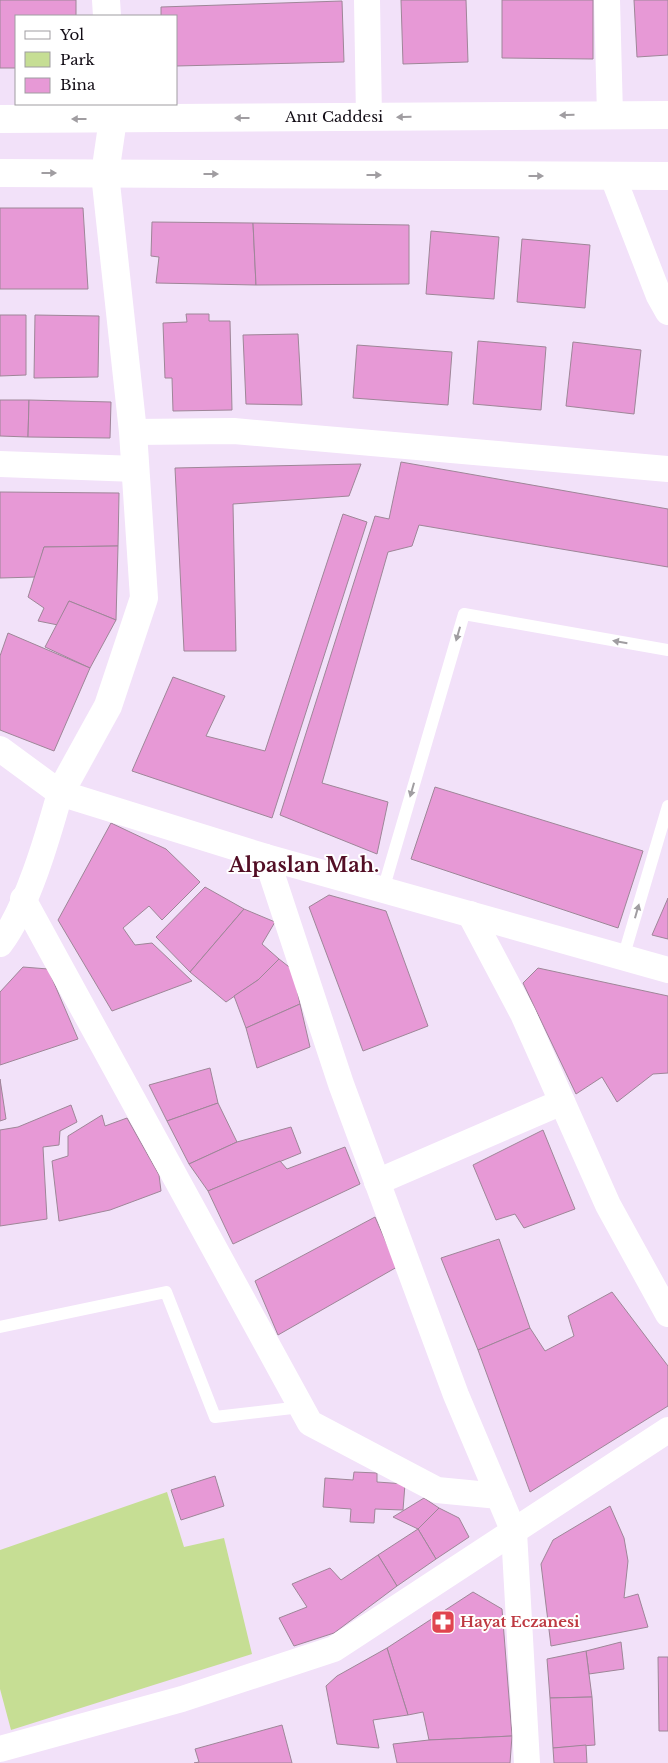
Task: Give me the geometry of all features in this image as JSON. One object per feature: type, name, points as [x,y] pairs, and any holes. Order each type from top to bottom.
[{"type":"main road","points":[[106,0],[107,15]]},
{"type":"main road","points":[[60,793],[108,706],[144,598],[134,432],[105,174],[113,111]]},
{"type":"main road","name":"Anıt Caddesi","points":[[0,119],[113,111],[369,117],[668,114]]},
{"type":"main road","points":[[0,173],[668,176]]},
{"type":"street","points":[[367,0],[369,117]]},
{"type":"street","points":[[607,0],[610,115]]},
{"type":"street","points":[[613,176],[659,296],[668,312]]},
{"type":"street","points":[[134,432],[234,431],[668,469]]},
{"type":"street","points":[[0,464],[136,469]]},
{"type":"street","points":[[0,748],[60,793],[266,857],[668,970]]},
{"type":"street","points":[[0,944],[6,936],[23,899],[48,835],[60,793]]},
{"type":"street","points":[[266,857],[341,1084],[377,1182],[456,1395],[514,1532],[527,1763]]},
{"type":"street","points":[[23,899],[310,1422],[438,1490],[499,1496]]},
{"type":"street","points":[[470,914],[523,1014],[608,1206],[668,1314]]},
{"type":"street","points":[[377,1182],[562,1102]]},
{"type":"street","points":[[0,1749],[182,1699],[334,1649],[668,1430]]},
{"type":"lane","points":[[383,890],[464,614],[668,650]]},
{"type":"lane","points":[[623,958],[668,806]]},
{"type":"lane","points":[[0,1327],[166,1292],[215,1417],[301,1407]]},
{"type":"green space","points":[[167,1492],[184,1547],[224,1538],[252,1654],[11,1730],[0,1689],[0,1550]]},
{"type":"building","points":[[0,0],[76,0],[76,15],[15,15],[15,68],[0,68]]},
{"type":"building","points":[[401,0],[466,0],[468,62],[403,64]]},
{"type":"building","points":[[502,0],[593,0],[593,59],[502,58]]},
{"type":"building","points":[[634,0],[668,0],[668,55],[637,57]]},
{"type":"building","points":[[342,1],[344,62],[178,66],[178,15],[161,15],[161,7]]},
{"type":"building","points":[[0,208],[83,208],[88,289],[0,289]]},
{"type":"building","points":[[152,222],[253,223],[256,285],[156,283],[159,257],[151,256]]},
{"type":"building","points":[[253,223],[409,225],[409,284],[256,285]]},
{"type":"building","points":[[431,231],[499,237],[494,299],[426,294]]},
{"type":"building","points":[[522,239],[590,245],[585,308],[517,302]]},
{"type":"building","points":[[186,314],[209,314],[209,321],[230,321],[232,410],[173,411],[172,378],[165,378],[163,323],[187,322]]},
{"type":"building","points":[[0,315],[26,315],[26,375],[0,376]]},
{"type":"building","points":[[35,315],[99,316],[98,377],[34,378]]},
{"type":"building","points":[[298,334],[302,405],[246,404],[243,335]]},
{"type":"building","points":[[478,341],[546,347],[541,410],[473,404]]},
{"type":"building","points":[[573,342],[641,350],[634,414],[566,406]]},
{"type":"building","points":[[357,345],[452,352],[448,405],[353,398]]},
{"type":"building","points":[[0,400],[29,400],[28,437],[0,436]]},
{"type":"building","points":[[29,400],[111,402],[110,438],[28,437]]},
{"type":"building","points":[[401,462],[668,509],[668,567],[419,525],[412,546],[388,552],[322,783],[388,802],[377,854],[280,815],[375,516],[389,519]]},
{"type":"building","points":[[361,464],[349,496],[233,504],[236,651],[184,651],[175,468]]},
{"type":"building","points":[[0,492],[119,493],[118,546],[44,547],[36,577],[0,578]]},
{"type":"building","points":[[343,514],[367,522],[272,818],[132,771],[173,677],[225,696],[206,736],[265,751]]},
{"type":"building","points":[[118,546],[116,620],[69,601],[58,625],[38,621],[44,608],[28,597],[44,547]]},
{"type":"building","points":[[69,601],[116,620],[90,668],[45,647]]},
{"type":"building","points":[[8,633],[90,668],[54,751],[0,730],[0,656]]},
{"type":"building","points":[[435,787],[643,851],[618,928],[411,859]]},
{"type":"building","points":[[111,823],[166,849],[200,882],[162,920],[149,906],[123,928],[135,945],[152,943],[192,981],[112,1011],[58,920]]},
{"type":"building","points":[[205,887],[244,909],[190,972],[156,937]]},
{"type":"building","points":[[329,895],[386,911],[428,1026],[363,1051],[309,907]]},
{"type":"building","points":[[668,898],[668,939],[652,935]]},
{"type":"building","points":[[244,909],[275,922],[262,944],[279,959],[258,980],[226,1002],[190,972]]},
{"type":"building","points":[[279,959],[293,970],[300,1004],[246,1028],[234,996],[258,980]]},
{"type":"building","points":[[23,967],[48,969],[78,1039],[0,1065],[0,992]]},
{"type":"building","points":[[538,968],[668,996],[668,1073],[653,1074],[617,1102],[602,1077],[576,1094],[523,983]]},
{"type":"building","points":[[300,1004],[310,1047],[257,1068],[246,1028]]},
{"type":"building","points":[[210,1068],[218,1103],[167,1121],[149,1085]]},
{"type":"building","points":[[0,1079],[6,1119],[0,1121]]},
{"type":"building","points":[[218,1103],[237,1142],[189,1164],[167,1121]]},
{"type":"building","points":[[71,1105],[77,1122],[60,1131],[59,1145],[43,1147],[47,1219],[0,1226],[0,1130],[18,1127]]},
{"type":"building","points":[[102,1115],[105,1126],[127,1118],[159,1175],[161,1191],[110,1210],[59,1221],[52,1161],[68,1156],[68,1136]]},
{"type":"building","points":[[291,1127],[301,1153],[208,1191],[189,1164],[237,1142]]},
{"type":"building","points":[[543,1130],[575,1209],[524,1228],[515,1214],[496,1220],[473,1165]]},
{"type":"building","points":[[345,1147],[360,1184],[233,1244],[208,1191],[280,1161],[287,1169]]},
{"type":"building","points":[[375,1217],[397,1267],[278,1335],[255,1281]]},
{"type":"building","points":[[499,1239],[530,1328],[478,1350],[441,1258]]},
{"type":"building","points":[[612,1292],[668,1366],[668,1406],[530,1492],[478,1350],[530,1328],[545,1351],[574,1336],[568,1316]]},
{"type":"building","points":[[354,1472],[377,1473],[377,1482],[405,1484],[403,1510],[375,1509],[374,1523],[350,1522],[351,1509],[323,1507],[325,1478],[353,1480]]},
{"type":"building","points":[[215,1476],[224,1506],[181,1520],[171,1490]]},
{"type":"building","points":[[424,1498],[439,1508],[418,1529],[393,1517]]},
{"type":"building","points":[[610,1506],[624,1538],[628,1561],[624,1598],[638,1594],[648,1627],[551,1646],[541,1564],[553,1540]]},
{"type":"building","points":[[439,1508],[459,1518],[469,1537],[436,1559],[418,1529]]},
{"type":"building","points":[[418,1529],[436,1559],[397,1586],[378,1555]]},
{"type":"building","points":[[378,1555],[397,1586],[334,1633],[294,1646],[279,1618],[307,1607],[292,1584],[330,1568],[341,1580]]},
{"type":"building","points":[[473,1592],[502,1609],[512,1736],[429,1740],[423,1712],[408,1715],[387,1648]]},
{"type":"building","points":[[621,1642],[624,1669],[589,1674],[586,1651]]},
{"type":"building","points":[[387,1648],[408,1715],[373,1720],[379,1748],[337,1744],[326,1686],[337,1676]]},
{"type":"building","points":[[586,1651],[592,1697],[550,1698],[547,1659]]},
{"type":"building","points":[[658,1657],[668,1657],[668,1731],[659,1731]]},
{"type":"building","points":[[592,1697],[595,1745],[553,1748],[550,1698]]},
{"type":"building","points":[[282,1725],[292,1763],[194,1763],[199,1762],[195,1749]]},
{"type":"building","points":[[512,1736],[510,1763],[397,1763],[393,1744],[429,1740]]},
{"type":"building","points":[[586,1745],[587,1763],[554,1763],[553,1748]]},
{"type":"place","name":"Hayat Eczanesi","points":[[443,1622]]},
{"type":"district","name":"Alpaslan Mah.","points":[[304,865]]}]
